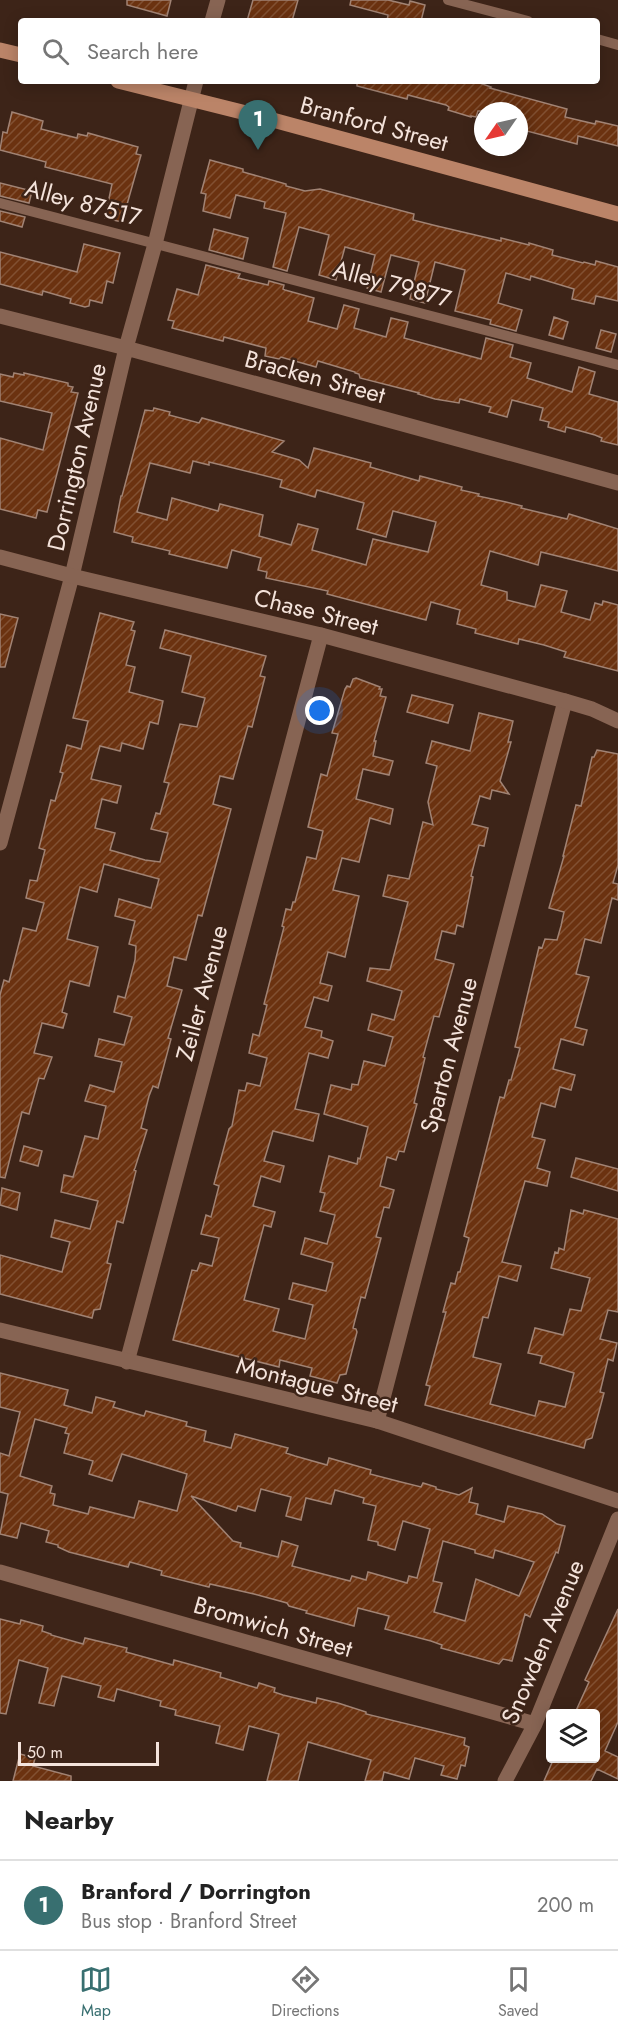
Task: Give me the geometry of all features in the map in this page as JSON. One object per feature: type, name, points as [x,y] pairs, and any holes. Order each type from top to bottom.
[{"type":"main road","points":[[0,50],[18,55]]},
{"type":"main road","name":"Branford Street","points":[[130,84],[618,214]]},
{"type":"street","points":[[213,18],[218,0]]},
{"type":"street","name":"Dorrington Avenue","points":[[0,843],[72,576],[126,348],[195,84]]},
{"type":"street","name":"Bracken Street","points":[[0,316],[126,348],[618,483]]},
{"type":"street","name":"Chase Street","points":[[0,557],[321,635],[565,701],[592,709],[618,721]]},
{"type":"street","name":"Zeiler Avenue","points":[[127,1362],[321,635]]},
{"type":"street","name":"Sparton Avenue","points":[[377,1420],[565,701]]},
{"type":"street","name":"Montague Street","points":[[0,1330],[377,1420],[618,1501]]},
{"type":"street","name":"Snowden Avenue","points":[[505,1781],[535,1724],[618,1519]]},
{"type":"street","name":"Bromwich Street","points":[[0,1572],[535,1724]]},
{"type":"lane","points":[[448,0],[517,18]]},
{"type":"lane","points":[[600,40],[618,45]]},
{"type":"lane","name":"Alley 87517","points":[[0,204],[155,244]]},
{"type":"lane","name":"Alley 79877","points":[[155,244],[618,365]]},
{"type":"building","points":[[127,0],[171,0],[167,16],[127,5]]},
{"type":"building","points":[[253,0],[298,0],[293,18],[248,18]]},
{"type":"building","points":[[351,0],[388,0],[409,5],[410,1],[425,5],[422,18],[388,18],[388,15],[350,5]]},
{"type":"building","points":[[357,84],[482,84],[567,109],[565,117],[595,124],[596,121],[618,126],[618,146],[578,136],[577,144],[528,131],[528,102],[474,102],[474,117],[471,117],[448,110],[449,107],[446,105],[408,95],[407,99],[357,86]]},
{"type":"building","points":[[12,112],[43,121],[41,129],[77,138],[78,134],[87,136],[88,133],[138,147],[136,154],[141,155],[122,222],[105,218],[112,184],[45,167],[46,162],[0,150],[3,132],[7,133]]},
{"type":"building","points":[[210,160],[243,169],[243,172],[286,184],[286,186],[305,191],[320,189],[414,214],[413,220],[501,241],[501,238],[529,245],[529,243],[553,250],[552,255],[583,263],[595,265],[596,261],[618,267],[618,301],[596,296],[594,304],[572,299],[574,289],[531,276],[530,280],[506,273],[498,303],[522,310],[516,331],[490,324],[491,320],[455,311],[465,270],[435,262],[425,303],[410,299],[419,262],[391,255],[381,292],[367,288],[375,255],[345,247],[336,280],[319,275],[329,235],[299,227],[287,271],[273,267],[286,213],[264,208],[265,202],[236,195],[230,218],[203,211],[206,194],[201,193]]},
{"type":"building","points":[[0,183],[32,191],[29,203],[0,196]]},
{"type":"building","points":[[0,211],[25,217],[22,227],[0,221]]},
{"type":"building","points":[[214,229],[248,238],[243,259],[209,250]]},
{"type":"building","points":[[84,244],[120,253],[113,283],[107,281],[102,303],[90,300],[89,306],[85,307],[70,303],[71,299],[43,291],[42,295],[0,284],[0,252],[77,272]]},
{"type":"building","points":[[206,265],[240,274],[238,278],[268,285],[269,281],[284,285],[285,290],[314,298],[308,321],[337,329],[344,305],[359,309],[354,328],[386,337],[391,318],[408,322],[404,338],[481,359],[486,338],[513,345],[510,357],[531,363],[527,378],[572,392],[579,367],[595,372],[589,394],[618,402],[618,445],[601,441],[602,438],[595,435],[566,427],[565,432],[548,427],[549,422],[540,420],[543,408],[512,400],[507,417],[489,412],[491,407],[460,399],[459,403],[435,399],[360,378],[355,372],[318,361],[316,367],[281,357],[279,359],[265,356],[266,348],[224,337],[223,341],[172,328],[174,321],[168,320],[177,289],[198,295]]},
{"type":"building","points":[[554,317],[568,322],[563,339],[549,335]]},
{"type":"building","points":[[601,330],[616,334],[611,352],[596,348]]},
{"type":"building","points":[[14,373],[24,375],[24,373],[68,383],[68,386],[73,387],[71,392],[78,393],[47,512],[38,510],[36,518],[0,509],[0,438],[43,450],[52,413],[0,401],[0,374],[13,377]]},
{"type":"building","points":[[154,408],[170,412],[169,415],[199,423],[202,418],[284,441],[272,452],[299,460],[308,468],[314,448],[371,463],[370,467],[419,481],[420,476],[462,487],[461,490],[479,494],[478,496],[522,506],[521,508],[567,519],[569,514],[618,529],[618,571],[541,552],[538,565],[490,551],[481,585],[507,592],[507,600],[535,607],[541,585],[567,591],[561,612],[590,620],[595,603],[602,605],[603,601],[618,605],[618,671],[564,657],[566,652],[544,645],[519,639],[518,644],[475,633],[476,629],[457,624],[460,610],[431,602],[426,620],[327,594],[328,591],[266,578],[267,572],[258,570],[261,558],[232,550],[227,568],[169,554],[170,551],[132,542],[133,537],[114,532],[121,496],[145,410],[153,411]],"holes":[[[193,461],[209,465],[209,462],[282,480],[280,487],[315,497],[317,490],[364,503],[357,529],[386,537],[393,511],[436,522],[428,552],[373,539],[366,565],[312,550],[318,529],[298,524],[291,545],[259,536],[263,515],[220,504],[218,511],[172,498],[167,520],[137,512],[150,463],[190,473]]]},
{"type":"building","points":[[100,613],[134,622],[131,630],[135,631],[126,665],[135,667],[129,692],[163,701],[158,724],[150,722],[143,749],[122,743],[120,751],[100,746],[91,779],[121,786],[117,803],[102,799],[95,828],[115,833],[110,850],[145,860],[160,862],[168,833],[151,829],[156,813],[160,814],[169,783],[164,782],[180,724],[197,727],[205,698],[182,692],[191,656],[160,648],[165,630],[266,656],[260,676],[265,677],[252,727],[248,726],[233,779],[220,776],[213,804],[231,809],[202,916],[198,915],[186,960],[174,957],[167,986],[182,990],[168,1038],[171,1039],[158,1088],[153,1086],[149,1096],[141,1128],[147,1130],[134,1170],[136,1171],[123,1223],[117,1221],[107,1263],[111,1264],[100,1309],[94,1310],[92,1318],[0,1294],[0,1255],[62,1272],[70,1242],[51,1237],[55,1220],[90,1229],[98,1201],[61,1192],[64,1175],[73,1177],[85,1136],[98,1139],[106,1106],[85,1101],[90,1085],[114,1092],[122,1062],[95,1056],[99,1039],[124,1045],[132,1017],[114,1012],[118,996],[125,998],[135,960],[136,946],[129,944],[135,921],[115,916],[119,899],[151,908],[159,879],[104,864],[97,892],[80,887],[67,939],[98,947],[89,986],[70,981],[62,1012],[67,1014],[63,1028],[42,1023],[34,1053],[52,1057],[44,1079],[39,1078],[29,1114],[22,1112],[5,1178],[0,1177],[0,995],[4,980],[9,982],[23,928],[36,931],[44,903],[26,898],[30,880],[37,881],[45,850],[39,848],[51,800],[55,801],[63,773],[60,772],[67,745],[81,749],[88,721],[73,718]]},
{"type":"building","points":[[0,614],[18,618],[5,667],[0,667]]},
{"type":"building","points":[[356,678],[380,687],[379,689],[382,689],[380,696],[386,697],[374,741],[376,741],[373,756],[393,761],[389,775],[363,769],[356,799],[393,809],[390,824],[370,818],[359,862],[342,858],[333,890],[359,896],[345,957],[328,952],[320,983],[332,986],[328,1001],[314,997],[305,1027],[322,1031],[321,1037],[333,1041],[328,1058],[309,1053],[295,1109],[319,1114],[313,1141],[273,1131],[264,1161],[284,1166],[280,1182],[261,1176],[253,1206],[275,1212],[271,1227],[264,1225],[244,1300],[279,1309],[273,1331],[305,1339],[313,1305],[289,1299],[293,1283],[326,1291],[333,1263],[301,1254],[305,1238],[327,1244],[335,1215],[320,1211],[325,1193],[320,1192],[329,1156],[357,1164],[368,1127],[324,1114],[331,1085],[351,1090],[352,1084],[358,1085],[364,1061],[385,1066],[393,1037],[368,1030],[372,1014],[394,1020],[402,991],[367,981],[370,968],[390,970],[408,902],[383,896],[388,875],[409,879],[423,822],[433,825],[428,802],[437,766],[426,763],[432,741],[470,751],[479,713],[513,721],[508,742],[511,742],[500,781],[509,794],[492,790],[490,799],[480,796],[472,824],[488,828],[484,846],[479,845],[471,876],[473,877],[463,927],[457,925],[455,934],[442,931],[435,959],[454,964],[439,1017],[434,1016],[423,1057],[425,1058],[414,1103],[417,1104],[404,1152],[399,1151],[396,1160],[387,1157],[380,1186],[394,1190],[389,1208],[384,1207],[376,1237],[381,1238],[365,1298],[361,1297],[353,1328],[357,1332],[346,1374],[340,1375],[337,1383],[310,1376],[312,1368],[280,1360],[279,1367],[173,1340],[192,1270],[197,1271],[200,1263],[212,1266],[219,1238],[201,1234],[206,1215],[211,1217],[219,1186],[214,1184],[229,1129],[232,1126],[239,1090],[245,1091],[247,1083],[260,1086],[267,1058],[249,1053],[253,1034],[259,1036],[286,909],[291,910],[295,902],[307,857],[316,859],[323,831],[308,827],[321,774],[327,776],[338,734],[332,733],[345,689],[347,686],[350,687],[353,679]]},
{"type":"building","points":[[412,695],[453,705],[448,723],[407,712]]},
{"type":"building","points":[[597,750],[618,754],[618,865],[613,883],[618,884],[618,900],[612,898],[601,943],[585,939],[576,974],[589,977],[575,1027],[587,1030],[583,1045],[561,1039],[553,1069],[575,1075],[571,1090],[560,1087],[555,1107],[541,1103],[532,1137],[545,1140],[537,1168],[550,1172],[547,1186],[525,1181],[502,1262],[521,1266],[517,1281],[499,1276],[488,1318],[483,1317],[473,1357],[501,1364],[490,1404],[535,1416],[539,1401],[565,1407],[574,1373],[540,1363],[542,1356],[528,1353],[535,1328],[563,1335],[570,1309],[581,1311],[590,1278],[551,1268],[555,1252],[558,1253],[559,1248],[564,1250],[571,1210],[583,1214],[584,1210],[618,1219],[618,1312],[608,1310],[600,1339],[617,1343],[613,1361],[608,1359],[600,1392],[604,1393],[592,1438],[586,1440],[584,1448],[425,1405],[430,1386],[426,1385],[446,1312],[443,1312],[451,1283],[455,1284],[458,1272],[460,1272],[469,1238],[464,1236],[500,1097],[504,1098],[520,1048],[515,1047],[539,947],[542,948],[545,939],[557,940],[561,926],[564,912],[549,908],[576,805],[581,806],[592,757]]},
{"type":"building","points":[[24,1146],[42,1151],[38,1166],[20,1161]]},
{"type":"building","points":[[576,1158],[618,1169],[618,1191],[571,1177]]},
{"type":"building","points":[[2,1188],[20,1193],[17,1210],[0,1205]]},
{"type":"building","points":[[0,1373],[68,1390],[64,1405],[92,1413],[96,1397],[115,1402],[113,1407],[144,1416],[146,1411],[187,1422],[186,1426],[206,1431],[204,1441],[231,1448],[235,1434],[288,1448],[286,1453],[295,1456],[327,1465],[329,1458],[371,1470],[370,1474],[421,1487],[423,1483],[459,1495],[472,1488],[469,1502],[478,1504],[476,1514],[504,1522],[508,1506],[542,1514],[557,1524],[565,1526],[558,1553],[556,1552],[530,1617],[525,1614],[512,1661],[503,1659],[499,1664],[441,1648],[442,1645],[431,1641],[385,1629],[389,1616],[358,1608],[354,1626],[306,1613],[307,1611],[289,1606],[287,1603],[254,1594],[210,1584],[209,1587],[161,1575],[162,1571],[130,1562],[128,1567],[69,1552],[58,1545],[46,1542],[49,1531],[21,1523],[17,1538],[0,1534],[8,1494],[0,1492],[0,1453],[9,1456],[20,1412],[0,1407]],"holes":[[[35,1419],[67,1428],[65,1433],[69,1434],[64,1453],[93,1461],[89,1474],[112,1481],[122,1454],[187,1474],[177,1511],[139,1501],[134,1518],[90,1507],[88,1514],[53,1505],[55,1494],[50,1493],[52,1486],[20,1476]],[[261,1489],[291,1497],[286,1516],[301,1520],[306,1498],[331,1504],[335,1490],[364,1498],[363,1503],[376,1506],[368,1540],[378,1542],[378,1545],[395,1550],[403,1521],[430,1529],[417,1578],[409,1576],[407,1583],[368,1572],[366,1580],[352,1576],[350,1581],[292,1566],[298,1546],[282,1541],[278,1557],[240,1547],[241,1543],[233,1541],[191,1496],[236,1511],[238,1506],[255,1511]],[[443,1541],[493,1558],[495,1550],[534,1562],[519,1596],[476,1579],[465,1621],[434,1612],[442,1583],[433,1581]]]},
{"type":"building","points":[[618,1609],[618,1722],[605,1751],[618,1757],[618,1779],[597,1769],[591,1781],[544,1781],[552,1763],[600,1763],[600,1709],[577,1709],[589,1682],[585,1680]]},
{"type":"building","points":[[0,1619],[20,1624],[21,1620],[43,1626],[42,1631],[51,1635],[83,1644],[85,1638],[127,1648],[126,1652],[173,1665],[174,1660],[221,1673],[220,1677],[257,1688],[259,1683],[275,1688],[274,1692],[283,1695],[316,1703],[317,1698],[366,1712],[366,1714],[465,1738],[464,1745],[469,1747],[465,1766],[461,1765],[457,1779],[441,1775],[444,1766],[415,1758],[409,1779],[384,1772],[382,1781],[365,1781],[371,1760],[308,1742],[298,1781],[267,1781],[279,1734],[249,1726],[243,1750],[216,1743],[220,1726],[175,1715],[176,1710],[160,1706],[161,1701],[117,1689],[114,1701],[98,1697],[101,1686],[62,1676],[54,1706],[39,1703],[48,1668],[19,1660],[6,1714],[0,1713]]},
{"type":"building","points":[[20,1754],[35,1758],[33,1766],[71,1776],[71,1781],[13,1781]]},
{"type":"place","name":"Branford / Dorrington","points":[[258,150]]}]
